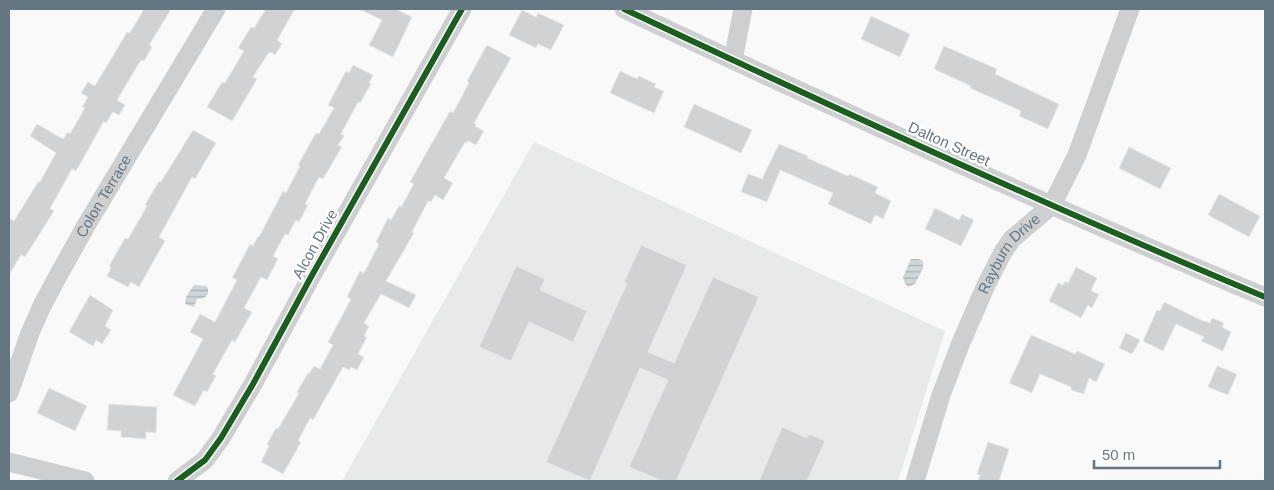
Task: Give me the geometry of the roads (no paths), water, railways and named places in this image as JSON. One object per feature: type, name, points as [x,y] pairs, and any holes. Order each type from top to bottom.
[{"type":"street","name":"Colon Terrace","points":[[9,393],[30,333],[59,274],[86,224],[216,9]]},
{"type":"street","name":"Alcon Drive","points":[[177,481],[192,472],[205,460],[221,438],[462,9]]},
{"type":"street","name":"Dalton Street","points":[[624,9],[1052,205],[1166,256],[1265,297]]},
{"type":"street","points":[[733,60],[743,9]]},
{"type":"street","name":"Rayburn Drive","points":[[915,481],[941,396],[960,345],[986,285],[1003,252],[1012,240],[1052,205],[1077,155],[1130,9]]},
{"type":"street","points":[[9,462],[85,481]]}]
